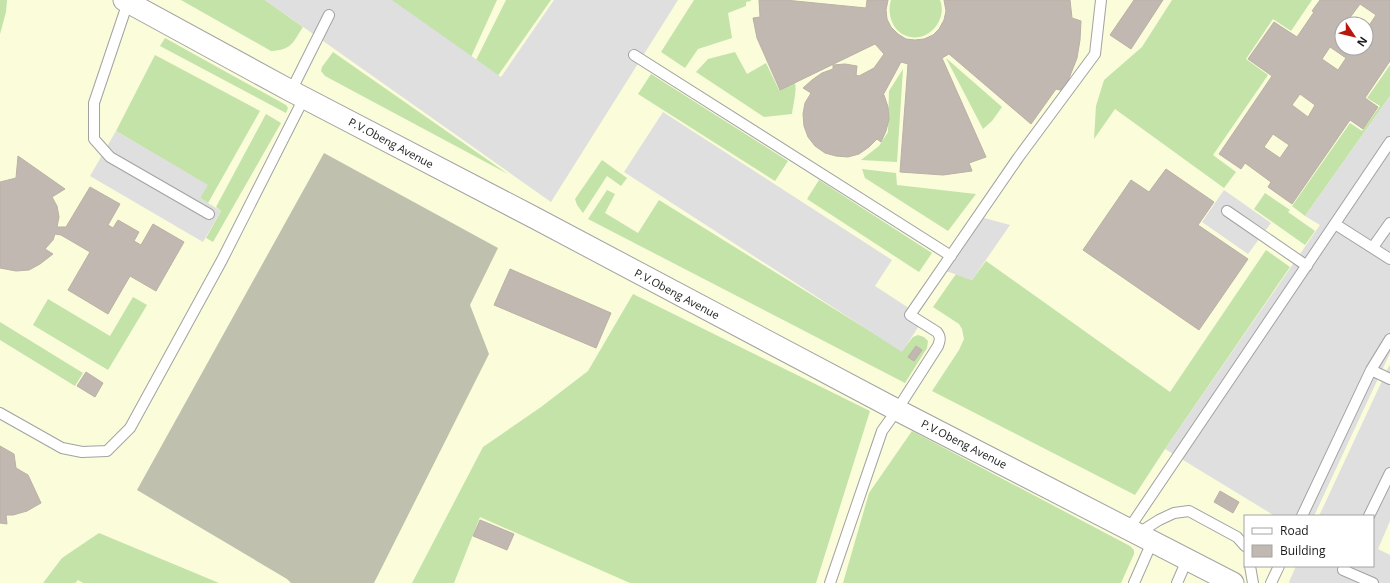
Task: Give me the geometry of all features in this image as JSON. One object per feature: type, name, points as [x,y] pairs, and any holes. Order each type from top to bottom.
[{"type":"street","name":"P.V.Obeng Avenue","points":[[126,1],[298,94],[898,410],[1233,583]]},
{"type":"lane","points":[[830,583],[882,431],[898,410],[938,346],[940,340],[940,336],[937,332],[910,314],[1018,158],[1095,54],[1101,0]]},
{"type":"lane","points":[[126,1],[94,104],[94,139],[110,157],[209,214]]},
{"type":"lane","points":[[0,413],[62,448],[82,452],[106,451],[130,428],[222,260],[298,94],[330,15]]},
{"type":"lane","points":[[634,55],[951,256]]},
{"type":"lane","points":[[1134,583],[1139,535],[1306,266],[1390,142]]},
{"type":"lane","points":[[1227,211],[1306,266]]},
{"type":"lane","points":[[1373,248],[1390,223]]},
{"type":"lane","points":[[1335,224],[1390,259]]},
{"type":"lane","points":[[1302,515],[1371,370],[1390,339]]},
{"type":"lane","points":[[1371,370],[1390,379]]},
{"type":"lane","points":[[1369,515],[1390,473]]},
{"type":"lane","points":[[1139,535],[1159,520],[1174,513],[1189,511],[1237,537],[1244,545]]},
{"type":"lane","points":[[1177,583],[1187,560]]},
{"type":"lane","points":[[1250,567],[1253,583]]},
{"type":"lane","points":[[1271,583],[1279,567]]},
{"type":"lane","points":[[1344,567],[1343,570],[1372,583]]},
{"type":"shaded area","points":[[0,0],[1390,0],[1390,583],[0,583]]},
{"type":"shaded area","points":[[265,0],[392,0],[501,77],[554,0],[678,0],[551,202]]},
{"type":"shaded area","points":[[1390,96],[1390,353],[1314,515],[1273,515],[1165,449],[1320,225],[1305,216]]},
{"type":"shaded area","points":[[663,112],[892,260],[875,286],[924,318],[902,352],[624,172]]},
{"type":"shaded area","points":[[116,131],[208,185],[200,198],[221,211],[203,242],[90,176]]},
{"type":"shaded area","points":[[324,153],[498,248],[470,305],[489,354],[374,583],[291,583],[287,579],[137,490]]},
{"type":"shaded area","points":[[1224,190],[1271,223],[1248,254],[1202,222]]},
{"type":"shaded area","points":[[977,216],[1010,225],[972,280],[940,269]]},
{"type":"shaded area","points":[[1390,366],[1390,521],[1378,549],[1390,555],[1390,583],[1290,583],[1289,582],[1296,567],[1374,567],[1374,515],[1319,515]]},
{"type":"green space","points":[[0,0],[7,0],[6,12],[0,34]]},
{"type":"green space","points":[[181,0],[265,0],[303,27],[288,47],[271,51]]},
{"type":"green space","points":[[390,0],[497,0],[471,57]]},
{"type":"green space","points":[[506,0],[551,0],[497,77],[475,62]]},
{"type":"green space","points":[[694,0],[751,1],[746,2],[746,6],[728,13],[732,38],[698,49],[685,68],[661,52]]},
{"type":"green space","points":[[891,0],[940,0],[942,6],[941,17],[931,32],[926,35],[920,37],[905,36],[895,27],[892,21],[890,14]]},
{"type":"green space","points":[[1172,0],[1312,0],[1291,31],[1273,19],[1246,59],[1268,75],[1213,155],[1236,172],[1224,188],[1115,109],[1094,139],[1096,106],[1104,80],[1142,47]]},
{"type":"green space","points":[[165,38],[286,105],[288,108],[286,113],[160,46]]},
{"type":"green space","points":[[333,52],[508,174],[325,76],[321,71],[322,67]]},
{"type":"green space","points":[[735,52],[747,74],[766,63],[779,90],[795,83],[792,114],[764,117],[696,72],[708,59]]},
{"type":"green space","points":[[155,55],[260,111],[208,203],[200,198],[207,185],[116,131]]},
{"type":"green space","points":[[946,58],[1002,107],[992,121],[983,129]]},
{"type":"green space","points":[[1390,65],[1390,96],[1305,216],[1292,206],[1350,123],[1362,131],[1380,106],[1367,98]]},
{"type":"green space","points":[[903,69],[897,162],[861,160],[879,146],[888,132],[889,91]]},
{"type":"green space","points":[[651,74],[788,161],[775,181],[638,94]]},
{"type":"green space","points":[[266,114],[281,123],[213,242],[206,238],[221,211],[216,207]]},
{"type":"green space","points":[[602,160],[627,178],[621,186],[607,176],[583,213],[577,205],[575,199]]},
{"type":"green space","points":[[862,169],[896,173],[897,185],[976,194],[948,231],[865,178]]},
{"type":"green space","points":[[819,180],[932,253],[919,272],[807,199]]},
{"type":"green space","points":[[607,190],[615,194],[605,213],[638,233],[659,200],[902,351],[913,337],[918,335],[924,337],[928,341],[927,348],[905,383],[588,219]]},
{"type":"green space","points":[[1265,193],[1290,210],[1288,212],[1315,231],[1305,245],[1254,209]]},
{"type":"green space","points":[[1266,250],[1290,267],[1135,495],[932,391],[959,350],[964,339],[962,329],[959,324],[933,307],[956,274],[972,280],[986,261],[1170,392]]},
{"type":"green space","points":[[633,294],[870,411],[816,583],[630,583],[480,517],[454,583],[412,583],[483,447],[541,407],[588,371]]},
{"type":"green space","points":[[133,297],[147,305],[108,370],[33,325],[48,299],[110,336]]},
{"type":"green space","points":[[0,322],[83,373],[75,386],[0,340]]},
{"type":"green space","points":[[912,431],[1130,546],[1134,550],[1134,554],[1121,583],[843,583],[869,493]]},
{"type":"green space","points":[[99,533],[219,583],[83,583],[78,580],[75,583],[43,583],[62,558]]},
{"type":"building","points":[[759,0],[785,0],[866,8],[867,0],[888,0],[886,10],[887,19],[891,27],[906,39],[915,40],[924,39],[933,35],[939,29],[944,20],[946,11],[944,0],[1070,0],[1072,18],[1081,21],[1080,40],[1077,58],[1064,91],[1056,89],[1031,124],[949,54],[942,58],[986,157],[969,163],[972,171],[943,175],[900,172],[908,64],[901,62],[882,97],[884,95],[888,107],[889,119],[881,142],[877,139],[859,154],[848,157],[825,153],[815,146],[808,137],[804,126],[803,114],[805,103],[811,93],[803,88],[822,73],[833,69],[833,65],[845,64],[857,66],[856,75],[859,76],[874,68],[884,54],[875,44],[780,90],[757,38],[753,18],[760,17]]},
{"type":"building","points":[[1134,0],[1163,0],[1131,49],[1110,35]]},
{"type":"building","points":[[1320,0],[1390,0],[1390,61],[1365,98],[1378,107],[1363,129],[1350,120],[1292,204],[1268,187],[1271,182],[1245,163],[1241,169],[1219,154],[1272,76],[1248,59],[1274,22],[1297,37],[1314,12],[1312,11]],"holes":[[[1300,94],[1315,105],[1308,117],[1292,105]],[[1273,134],[1289,145],[1280,158],[1264,147]]]},
{"type":"building","points":[[18,156],[65,189],[52,197],[57,206],[59,217],[57,227],[66,227],[90,187],[120,204],[108,225],[113,228],[118,220],[139,232],[134,241],[141,245],[153,224],[184,242],[156,291],[130,276],[108,314],[68,290],[90,252],[61,235],[55,234],[53,240],[45,249],[53,254],[40,264],[29,270],[16,271],[0,268],[0,182],[16,178]]},
{"type":"building","points":[[1166,169],[1214,202],[1198,225],[1248,259],[1199,330],[1083,250],[1131,180],[1149,192]]},
{"type":"building","points":[[510,269],[611,313],[596,348],[494,305]]},
{"type":"building","points":[[916,346],[922,350],[914,361],[908,357]]},
{"type":"building","points":[[86,372],[103,383],[95,397],[77,386]]},
{"type":"building","points":[[0,446],[14,454],[16,468],[28,475],[41,503],[27,511],[13,515],[6,515],[7,524],[0,523]]},
{"type":"building","points":[[1220,491],[1239,502],[1233,513],[1214,502]]},
{"type":"building","points":[[480,520],[514,534],[507,550],[473,536]]}]
